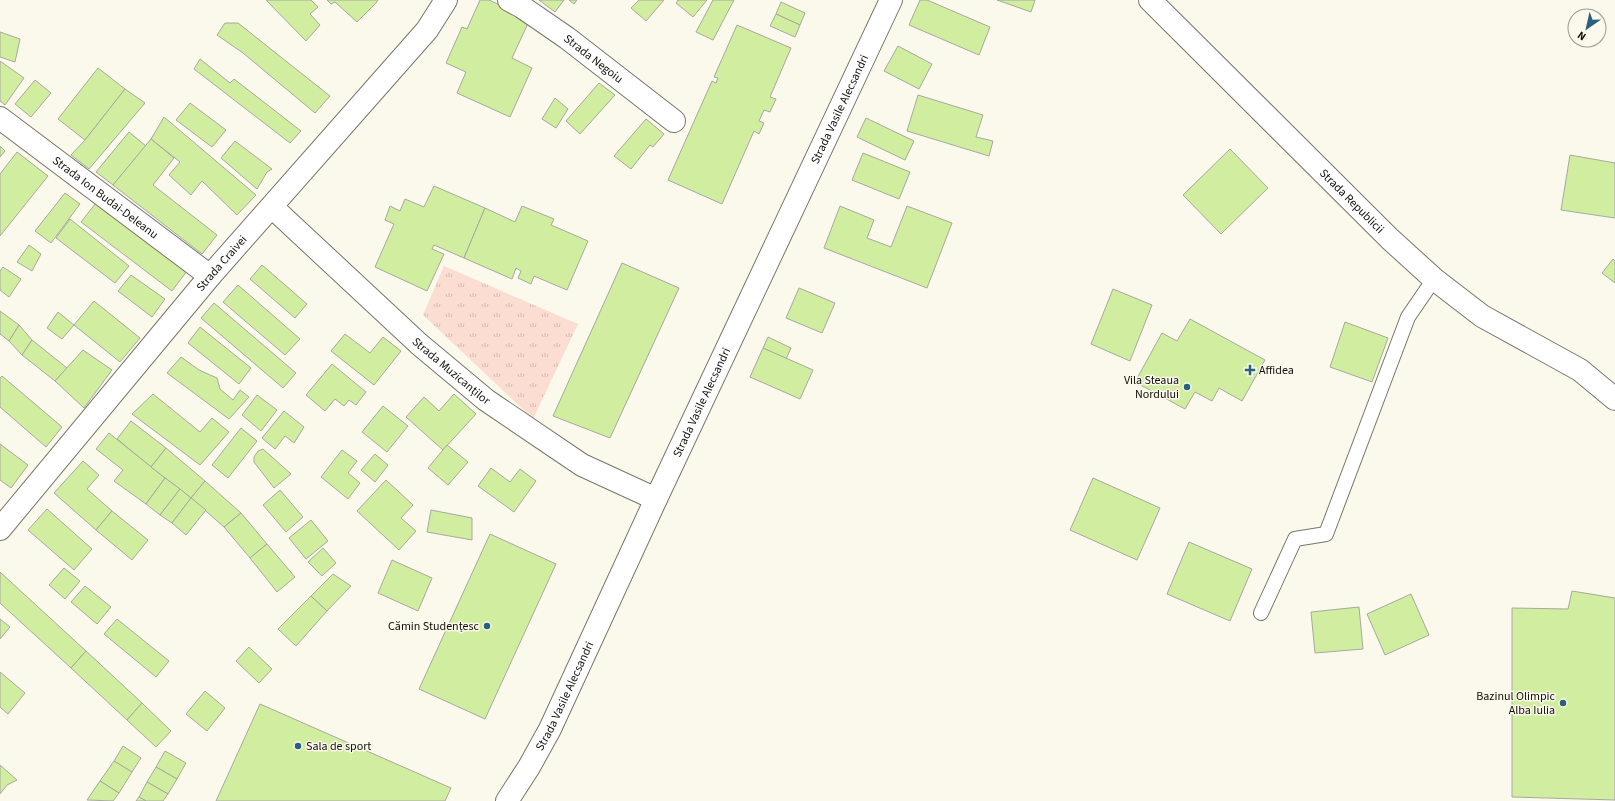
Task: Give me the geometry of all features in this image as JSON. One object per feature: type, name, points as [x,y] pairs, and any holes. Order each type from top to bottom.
[{"type":"street","name":"Strada Negoiu","points":[[509,0],[522,7],[567,38],[674,121]]},
{"type":"street","name":"Strada Vasile Alecsandri","points":[[507,801],[529,767],[550,729],[656,499],[891,0]]},
{"type":"street","name":"Strada Republicii","points":[[1150,0],[1390,239],[1434,279],[1482,316],[1580,370],[1615,399]]},
{"type":"street","name":"Strada Craivei","points":[[0,529],[210,276],[427,30],[441,2]]},
{"type":"street","name":"Strada Ion Budai-Deleanu","points":[[0,118],[210,276]]},
{"type":"street","name":"Strada Muzicanților","points":[[272,207],[419,344],[486,400],[582,465],[619,484],[656,499]]},
{"type":"street","name":"Strada Republicii","points":[[1580,370],[1615,377]]},
{"type":"lane","points":[[1261,613],[1295,539],[1326,534],[1408,317],[1434,279]]},
{"type":"green space","points":[[444,266],[578,324],[533,419],[423,315]]},
{"type":"building","points":[[266,0],[311,0],[318,7],[310,14],[320,25],[306,41]]},
{"type":"building","points":[[327,0],[378,0],[357,22],[335,2],[331,4]]},
{"type":"building","points":[[480,0],[489,0],[530,19],[512,58],[532,68],[510,117],[457,93],[466,72],[446,63],[462,27],[467,29]]},
{"type":"building","points":[[539,0],[564,0],[555,12]]},
{"type":"building","points":[[569,0],[577,0],[574,4]]},
{"type":"building","points":[[639,0],[664,0],[646,21],[631,8]]},
{"type":"building","points":[[678,0],[707,0],[693,17],[676,3]]},
{"type":"building","points":[[713,0],[734,0],[713,40],[696,32]]},
{"type":"building","points":[[920,0],[927,0],[990,27],[979,55],[909,25]]},
{"type":"building","points":[[997,0],[1035,0],[1031,12]]},
{"type":"building","points":[[781,2],[805,13],[800,25],[776,14]]},
{"type":"building","points":[[776,14],[800,25],[795,37],[770,26]]},
{"type":"building","points":[[225,23],[238,23],[330,96],[315,113],[243,53],[217,35]]},
{"type":"building","points":[[737,25],[791,48],[770,97],[776,99],[770,112],[764,110],[759,121],[764,123],[759,134],[754,131],[722,204],[668,180],[712,81],[716,83],[718,78],[714,77]]},
{"type":"building","points":[[0,32],[20,39],[15,62],[0,57]]},
{"type":"building","points":[[898,46],[932,64],[919,89],[884,71]]},
{"type":"building","points":[[200,59],[230,83],[234,79],[301,131],[290,143],[194,69]]},
{"type":"building","points":[[0,61],[24,78],[5,105],[0,101]]},
{"type":"building","points":[[98,68],[125,89],[85,140],[58,119]]},
{"type":"building","points":[[35,80],[51,93],[31,117],[15,104]]},
{"type":"building","points":[[599,83],[615,95],[580,134],[566,121]]},
{"type":"building","points":[[125,89],[145,103],[89,169],[71,155],[85,140]]},
{"type":"building","points":[[918,95],[983,115],[976,137],[993,141],[989,156],[907,131]]},
{"type":"building","points":[[555,98],[568,109],[556,128],[542,119]]},
{"type":"building","points":[[190,103],[226,130],[212,147],[176,120]]},
{"type":"building","points":[[164,117],[256,195],[237,215],[202,181],[191,195],[169,175],[180,162],[151,139]]},
{"type":"building","points":[[866,118],[914,141],[905,160],[857,137]]},
{"type":"building","points":[[646,119],[664,134],[653,147],[650,145],[631,169],[614,156]]},
{"type":"building","points":[[129,132],[146,146],[113,185],[96,172]]},
{"type":"building","points":[[151,139],[174,158],[153,185],[217,235],[202,254],[113,185]]},
{"type":"building","points":[[235,141],[272,169],[267,172],[257,189],[221,158]]},
{"type":"building","points":[[0,146],[5,151],[0,157]]},
{"type":"building","points":[[1230,149],[1268,188],[1221,234],[1183,195]]},
{"type":"building","points":[[17,152],[48,176],[0,236],[0,174]]},
{"type":"building","points":[[863,153],[910,172],[899,199],[852,180]]},
{"type":"building","points":[[1570,155],[1615,163],[1615,218],[1561,210]]},
{"type":"building","points":[[434,186],[485,208],[464,258],[434,245],[432,249],[444,254],[427,291],[375,267],[394,224],[385,220],[390,206],[400,211],[405,199],[424,207]]},
{"type":"building","points":[[65,193],[80,204],[51,243],[35,231]]},
{"type":"building","points":[[96,203],[187,271],[172,291],[81,222]]},
{"type":"building","points":[[522,206],[554,219],[551,225],[588,241],[567,290],[534,276],[531,284],[518,278],[521,271],[516,268],[512,279],[464,258],[485,208],[515,222]]},
{"type":"building","points":[[840,206],[874,220],[867,238],[891,247],[907,206],[952,223],[927,288],[824,248]]},
{"type":"building","points":[[70,219],[129,266],[115,283],[56,238]]},
{"type":"building","points":[[29,245],[41,254],[32,271],[17,262]]},
{"type":"building","points":[[1613,259],[1615,261],[1615,283],[1602,273]]},
{"type":"building","points":[[622,263],[679,288],[610,438],[553,416]]},
{"type":"building","points":[[262,265],[307,304],[295,318],[250,279]]},
{"type":"building","points":[[3,267],[21,279],[9,297],[0,290],[0,271]]},
{"type":"building","points":[[131,275],[165,299],[152,317],[118,291]]},
{"type":"building","points":[[238,285],[300,339],[285,355],[223,302]]},
{"type":"building","points":[[799,288],[835,303],[822,333],[786,318]]},
{"type":"building","points":[[1113,289],[1152,305],[1130,361],[1091,344]]},
{"type":"building","points":[[94,301],[140,338],[120,362],[74,325]]},
{"type":"building","points":[[214,303],[296,373],[283,388],[201,318]]},
{"type":"building","points":[[0,311],[19,325],[9,341],[0,334]]},
{"type":"building","points":[[58,312],[74,325],[62,339],[47,328]]},
{"type":"building","points":[[1190,319],[1265,360],[1242,401],[1219,388],[1212,401],[1195,392],[1185,409],[1135,382],[1162,333],[1177,341]]},
{"type":"building","points":[[1345,322],[1388,338],[1372,382],[1330,367]]},
{"type":"building","points":[[19,325],[32,340],[22,355],[9,341]]},
{"type":"building","points":[[200,327],[251,368],[239,384],[188,343]]},
{"type":"building","points":[[345,334],[370,353],[383,337],[401,351],[374,385],[331,351]]},
{"type":"building","points":[[768,337],[791,348],[786,359],[763,348]]},
{"type":"building","points":[[32,340],[67,368],[55,381],[22,355]]},
{"type":"building","points":[[763,348],[813,370],[800,399],[750,377]]},
{"type":"building","points":[[83,350],[112,370],[84,408],[55,381]]},
{"type":"building","points":[[181,357],[199,370],[217,378],[220,389],[233,400],[240,390],[249,397],[229,419],[167,373]]},
{"type":"building","points":[[332,364],[366,392],[356,405],[349,400],[344,406],[335,399],[325,411],[306,395]]},
{"type":"building","points":[[2,376],[62,427],[46,447],[0,407],[0,378]]},
{"type":"building","points":[[153,394],[200,432],[212,418],[229,432],[200,465],[132,414]]},
{"type":"building","points":[[454,394],[476,414],[443,450],[406,417],[424,397],[439,411]]},
{"type":"building","points":[[257,395],[277,410],[261,431],[242,415]]},
{"type":"building","points":[[383,406],[408,426],[387,452],[362,432]]},
{"type":"building","points":[[284,411],[304,427],[294,443],[285,436],[275,449],[262,438]]},
{"type":"building","points":[[131,421],[166,448],[151,467],[117,439]]},
{"type":"building","points":[[241,428],[257,441],[228,478],[212,465]]},
{"type":"building","points":[[109,433],[165,478],[146,504],[114,481],[123,470],[96,449]]},
{"type":"building","points":[[0,444],[28,465],[11,488],[0,480]]},
{"type":"building","points":[[447,445],[468,462],[448,485],[428,468]]},
{"type":"building","points":[[166,448],[205,481],[191,498],[151,467]]},
{"type":"building","points":[[263,449],[291,474],[274,488],[254,462],[254,457],[258,451]]},
{"type":"building","points":[[342,450],[357,461],[348,473],[360,483],[348,499],[321,477]]},
{"type":"building","points":[[375,454],[388,465],[375,482],[361,470]]},
{"type":"building","points":[[83,461],[99,475],[87,489],[112,511],[96,530],[54,493]]},
{"type":"building","points":[[491,468],[510,482],[520,469],[536,481],[514,512],[478,486]]},
{"type":"building","points":[[165,478],[180,489],[160,515],[146,504]]},
{"type":"building","points":[[1093,478],[1160,508],[1137,560],[1070,530]]},
{"type":"building","points":[[386,480],[413,505],[401,518],[416,531],[399,550],[357,511]]},
{"type":"building","points":[[205,481],[241,513],[224,527],[191,498]]},
{"type":"building","points":[[180,489],[191,498],[172,523],[160,515]]},
{"type":"building","points":[[280,490],[303,517],[286,532],[263,505]]},
{"type":"building","points":[[191,498],[206,510],[186,535],[172,523]]},
{"type":"building","points":[[47,509],[92,549],[74,570],[28,530]]},
{"type":"building","points":[[431,510],[472,518],[472,540],[427,532]]},
{"type":"building","points":[[112,511],[148,540],[132,560],[96,530]]},
{"type":"building","points":[[241,513],[267,544],[250,558],[224,527]]},
{"type":"building","points":[[311,520],[328,541],[306,559],[289,538]]},
{"type":"building","name":"Cămin Studențesc","points":[[490,534],[556,564],[485,719],[419,689]]},
{"type":"building","points":[[1189,542],[1252,569],[1230,621],[1167,594]]},
{"type":"building","points":[[267,544],[295,577],[277,592],[250,558]]},
{"type":"building","points":[[323,548],[336,563],[322,576],[308,562]]},
{"type":"building","points":[[392,560],[432,578],[418,611],[378,593]]},
{"type":"building","points":[[64,568],[80,581],[65,599],[49,585]]},
{"type":"building","points":[[0,572],[86,651],[71,668],[0,603]]},
{"type":"building","points":[[333,574],[351,586],[327,611],[311,596]]},
{"type":"building","points":[[85,586],[111,607],[97,624],[71,602]]},
{"type":"building","name":"Bazinul Olimpic Alba Iulia","points":[[1572,591],[1615,598],[1615,800],[1512,797],[1512,608],[1568,609]]},
{"type":"building","points":[[1411,594],[1429,635],[1385,655],[1367,614]]},
{"type":"building","points":[[311,596],[327,611],[296,646],[278,629]]},
{"type":"building","points":[[1359,607],[1363,649],[1315,653],[1311,612]]},
{"type":"building","points":[[0,619],[10,627],[0,639]]},
{"type":"building","points":[[117,619],[169,661],[156,677],[104,634]]},
{"type":"building","points":[[249,647],[272,669],[259,683],[236,661]]},
{"type":"building","points":[[86,651],[142,703],[127,720],[71,668]]},
{"type":"building","points":[[0,672],[25,693],[8,714],[0,707]]},
{"type":"building","points":[[205,691],[225,708],[207,731],[186,714]]},
{"type":"building","points":[[142,703],[171,731],[156,747],[127,720]]},
{"type":"building","name":"Sala de sport","points":[[260,704],[451,788],[445,801],[216,801]]},
{"type":"building","points":[[123,746],[141,758],[132,772],[114,761]]},
{"type":"building","points":[[165,751],[186,763],[177,779],[156,767]]},
{"type":"building","points":[[114,761],[132,772],[119,793],[100,781]]},
{"type":"building","points":[[0,765],[17,780],[7,785],[0,794]]},
{"type":"building","points":[[156,767],[177,779],[168,794],[147,782]]},
{"type":"building","points":[[100,781],[119,793],[113,801],[87,800]]},
{"type":"building","points":[[147,782],[168,794],[163,801],[146,801],[139,797]]},
{"type":"building","points":[[139,797],[146,801],[136,801]]},
{"type":"place","name":"Affidea","points":[[1250,370]]},
{"type":"place","name":"Vila Steaua Nordului","points":[[1187,387]]},
{"type":"place","name":"Cămin Studențesc","points":[[487,626]]},
{"type":"place","name":"Bazinul Olimpic Alba Iulia","points":[[1563,703]]},
{"type":"place","name":"Sala de sport","points":[[298,746]]}]
